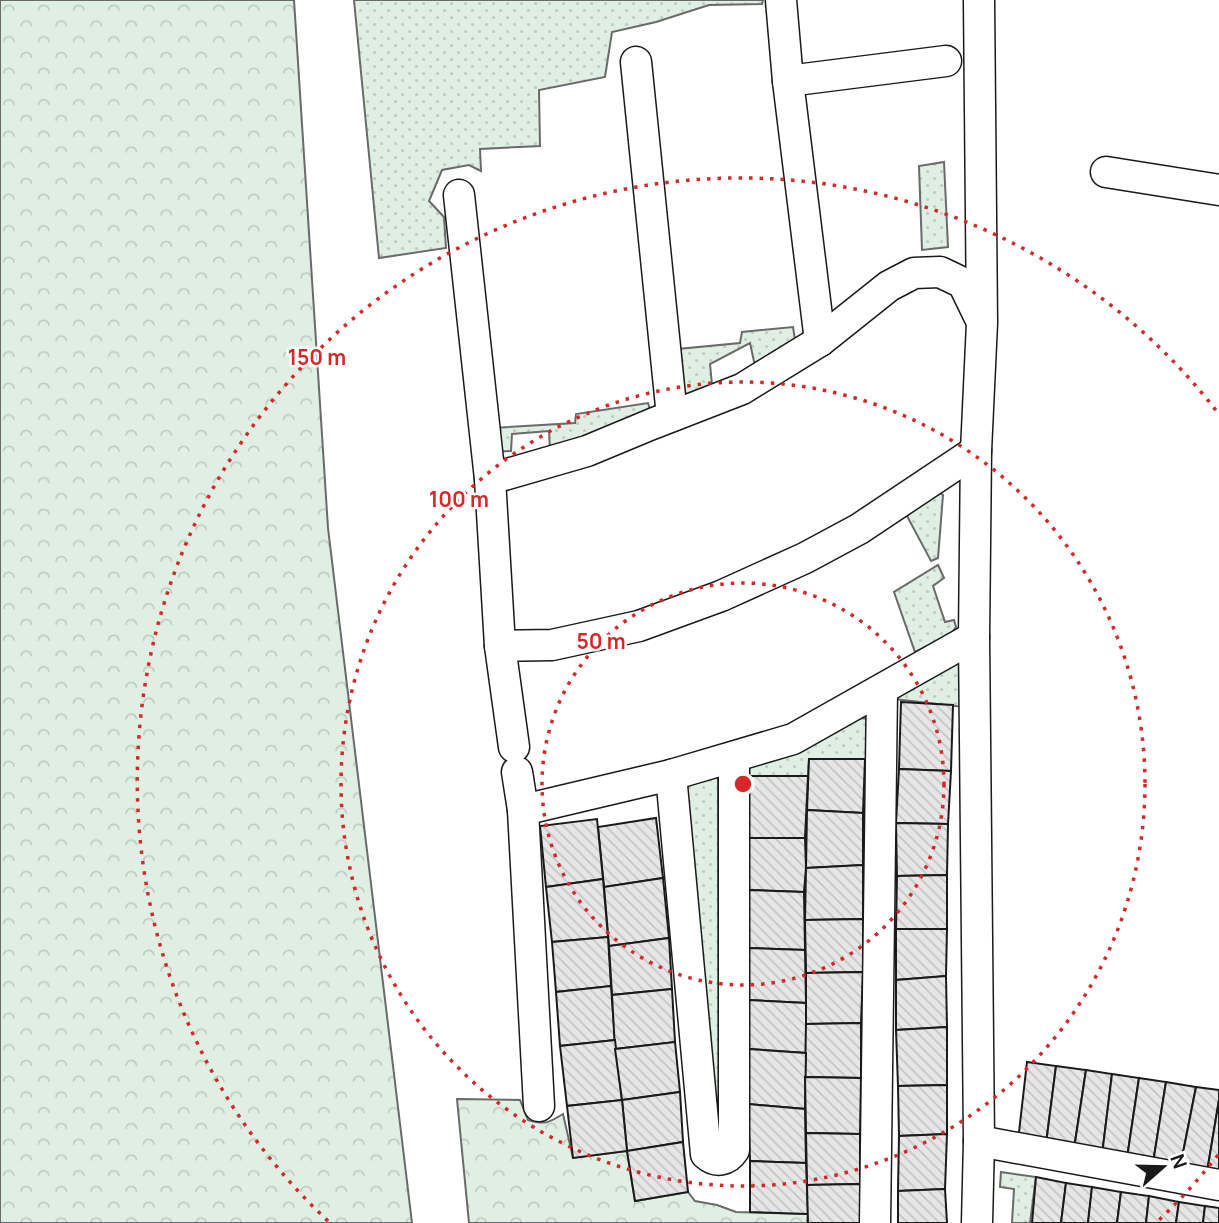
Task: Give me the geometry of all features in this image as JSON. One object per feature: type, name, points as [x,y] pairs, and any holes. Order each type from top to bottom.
[{"type":"street","points":[[781,0],[788,80],[820,341]]},
{"type":"street","points":[[977,1223],[979,1140],[974,637],[976,451],[982,323],[979,0]]},
{"type":"street","points":[[788,80],[946,61]]},
{"type":"street","points":[[636,62],[672,416]]},
{"type":"street","points":[[1106,172],[1219,190]]},
{"type":"street","points":[[459,195],[489,479],[500,646],[523,810],[539,1106]]},
{"type":"street","points":[[489,479],[587,451],[742,390],[820,341],[889,286],[914,273],[940,272],[963,283],[982,323]]},
{"type":"street","points":[[500,646],[552,645],[639,626],[721,596],[805,558],[859,529],[976,451]]},
{"type":"street","points":[[523,810],[671,775],[793,739],[974,637]]},
{"type":"street","points":[[875,1223],[882,690]]},
{"type":"street","points":[[671,775],[706,1154],[710,1158],[721,1160],[734,1150],[734,757]]},
{"type":"street","points":[[979,1140],[1219,1185]]},
{"type":"green space","points":[[0,0],[294,0],[328,528],[412,1223],[0,1223]]},
{"type":"green space","points":[[354,0],[763,0],[762,4],[709,5],[656,22],[612,32],[605,77],[539,90],[540,146],[480,149],[481,171],[469,165],[442,170],[429,201],[444,217],[446,248],[379,258]]},
{"type":"green space","points":[[944,162],[948,247],[922,250],[919,166]]},
{"type":"green space","points":[[793,327],[795,340],[755,366],[750,343],[710,364],[712,385],[688,396],[682,390],[678,349],[740,343],[742,332]]},
{"type":"green space","points":[[648,403],[652,416],[550,451],[549,431],[512,434],[511,451],[495,452],[493,428],[575,423],[576,414]]},
{"type":"green space","points":[[936,490],[943,495],[938,558],[931,561],[907,516]]},
{"type":"green space","points":[[938,565],[944,578],[933,586],[945,622],[954,620],[956,627],[950,635],[915,652],[894,592]]},
{"type":"green space","points":[[963,658],[963,707],[894,699]]},
{"type":"green space","points":[[860,718],[870,719],[874,758],[809,759],[808,776],[747,776],[744,763]]},
{"type":"green space","points":[[714,776],[718,779],[719,1103],[716,1133],[685,784]]},
{"type":"green space","points":[[457,1099],[520,1100],[528,1120],[543,1123],[563,1114],[573,1158],[627,1151],[635,1201],[688,1192],[695,1201],[736,1212],[808,1214],[807,1223],[469,1223]]},
{"type":"green space","points":[[1001,1172],[1036,1177],[1030,1223],[1012,1223],[1014,1189],[1000,1187]]},
{"type":"building","points":[[901,702],[953,705],[951,771],[899,769]]},
{"type":"building","points":[[809,759],[865,759],[863,813],[807,810]]},
{"type":"building","points":[[899,769],[951,771],[948,824],[896,823]]},
{"type":"building","points":[[747,776],[808,776],[805,838],[748,838]]},
{"type":"building","points":[[807,810],[863,813],[863,865],[806,868]]},
{"type":"building","points":[[656,818],[663,878],[604,887],[598,827]]},
{"type":"building","points":[[597,819],[603,879],[546,887],[540,826]]},
{"type":"building","points":[[896,823],[948,824],[947,875],[897,876]]},
{"type":"building","points":[[748,838],[805,838],[804,892],[748,890]]},
{"type":"building","points":[[863,865],[863,919],[805,920],[806,868]]},
{"type":"building","points":[[947,875],[947,929],[896,929],[897,876]]},
{"type":"building","points":[[663,878],[669,938],[609,946],[604,887]]},
{"type":"building","points":[[603,879],[608,937],[552,942],[546,887]]},
{"type":"building","points":[[748,890],[804,892],[805,950],[747,948]]},
{"type":"building","points":[[863,919],[863,972],[806,973],[805,920]]},
{"type":"building","points":[[896,929],[947,929],[946,976],[896,980]]},
{"type":"building","points":[[608,937],[611,986],[556,992],[552,942]]},
{"type":"building","points":[[669,938],[672,989],[612,995],[609,946]]},
{"type":"building","points":[[747,948],[805,950],[806,1003],[747,1000]]},
{"type":"building","points":[[863,972],[861,1023],[806,1024],[806,973]]},
{"type":"building","points":[[946,976],[947,1027],[896,1030],[896,980]]},
{"type":"building","points":[[611,986],[615,1040],[560,1046],[556,992]]},
{"type":"building","points":[[672,989],[675,1042],[615,1049],[612,995]]},
{"type":"building","points":[[747,1000],[806,1003],[806,1053],[748,1049]]},
{"type":"building","points":[[861,1023],[861,1078],[805,1077],[806,1024]]},
{"type":"building","points":[[947,1027],[947,1085],[898,1086],[896,1030]]},
{"type":"building","points":[[615,1040],[622,1100],[567,1106],[560,1046]]},
{"type":"building","points":[[675,1042],[680,1092],[622,1100],[615,1049]]},
{"type":"building","points":[[748,1049],[806,1053],[805,1109],[748,1104]]},
{"type":"building","points":[[1027,1062],[1056,1066],[1046,1144],[1018,1141]]},
{"type":"building","points":[[1056,1066],[1086,1070],[1074,1149],[1046,1144]]},
{"type":"building","points":[[1086,1070],[1112,1074],[1102,1155],[1074,1149]]},
{"type":"building","points":[[1112,1074],[1139,1078],[1127,1158],[1102,1155]]},
{"type":"building","points":[[805,1077],[861,1078],[860,1134],[806,1133]]},
{"type":"building","points":[[1139,1078],[1166,1082],[1153,1163],[1127,1158]]},
{"type":"building","points":[[1166,1082],[1196,1087],[1180,1168],[1153,1163]]},
{"type":"building","points":[[947,1085],[947,1134],[899,1136],[898,1086]]},
{"type":"building","points":[[1196,1087],[1219,1090],[1207,1172],[1180,1168]]},
{"type":"building","points":[[680,1092],[683,1142],[627,1151],[622,1100]]},
{"type":"building","points":[[622,1100],[627,1151],[573,1158],[567,1106]]},
{"type":"building","points":[[1219,1100],[1219,1173],[1207,1172]]},
{"type":"building","points":[[748,1104],[805,1109],[806,1163],[750,1161]]},
{"type":"building","points":[[806,1133],[860,1134],[860,1184],[807,1185]]},
{"type":"building","points":[[947,1134],[945,1189],[898,1191],[899,1136]]},
{"type":"building","points":[[683,1142],[688,1192],[635,1201],[627,1151]]},
{"type":"building","points":[[750,1161],[806,1163],[808,1214],[750,1212]]},
{"type":"building","points":[[1036,1177],[1066,1183],[1061,1223],[1032,1223]]},
{"type":"building","points":[[1066,1183],[1092,1187],[1088,1223],[1061,1223]]},
{"type":"building","points":[[860,1184],[860,1223],[808,1223],[807,1185]]},
{"type":"building","points":[[1092,1187],[1121,1192],[1117,1223],[1088,1223]]},
{"type":"building","points":[[945,1189],[947,1223],[898,1223],[898,1191]]},
{"type":"building","points":[[1121,1192],[1149,1196],[1146,1223],[1117,1223]]},
{"type":"building","points":[[1149,1196],[1179,1202],[1176,1223],[1146,1223]]},
{"type":"building","points":[[1179,1202],[1205,1206],[1203,1223],[1176,1223]]},
{"type":"building","points":[[1205,1206],[1219,1208],[1219,1223],[1203,1223]]}]
